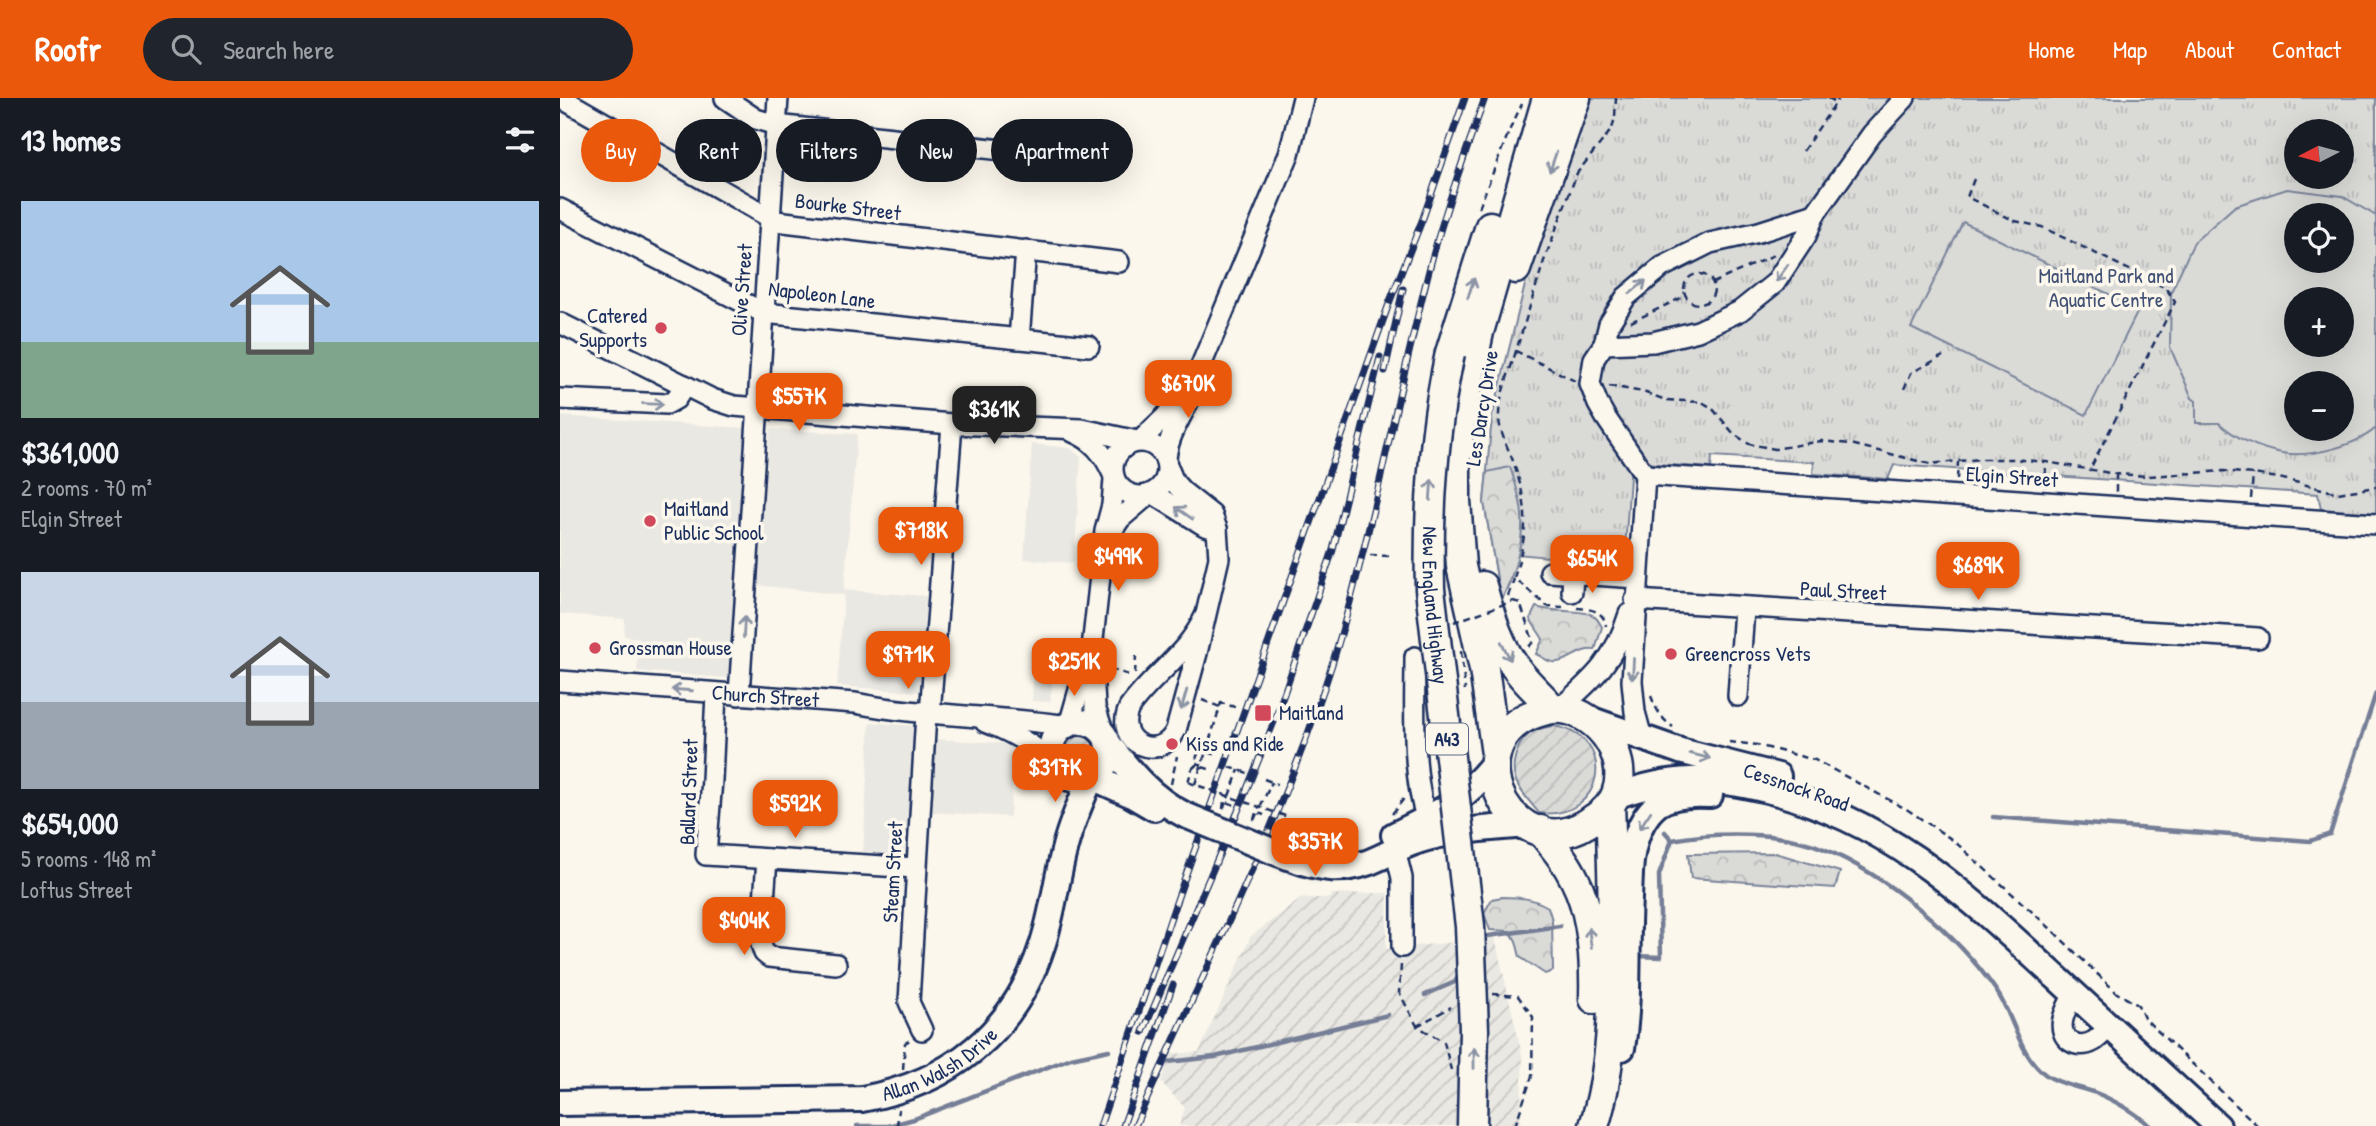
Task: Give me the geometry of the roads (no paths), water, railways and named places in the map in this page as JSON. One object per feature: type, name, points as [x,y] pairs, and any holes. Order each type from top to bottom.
[{"type":"highway","name":"New England Highway","points":[[1472,1126],[1474,1030],[1470,926],[1430,589],[1432,471],[1440,404],[1450,353],[1531,98]]},
{"type":"highway","name":"A43","points":[[1547,98],[1479,332],[1462,413],[1456,460],[1456,501],[1461,566],[1484,670],[1497,786],[1511,813],[1534,828],[1562,858],[1577,883],[1586,914],[1593,954],[1592,1038],[1588,1072],[1574,1126]]},
{"type":"highway","name":"Les Darcy Drive","points":[[1556,708],[1518,672],[1488,606],[1472,531],[1471,455],[1483,382],[1500,314],[1576,98]]},
{"type":"highway","name":"A43","points":[[1495,759],[1505,733],[1522,718],[1534,712],[1556,708]]},
{"type":"highway","points":[[1556,708],[1579,713],[1601,729],[1615,751],[1619,774],[1613,800],[1613,986],[1610,1036],[1594,1126]]},
{"type":"highway","points":[[1534,828],[1563,832],[1576,828],[1590,822],[1613,800]]},
{"type":"main road","name":"Cessnock Road","points":[[1589,719],[1680,751],[1785,778],[1852,805],[1889,825],[1941,860],[1960,877],[1974,902]]},
{"type":"main road","points":[[1180,810],[1146,788],[1097,728],[1086,723],[1068,726],[1059,733],[1053,743],[1052,754],[1056,766],[1073,779],[1092,778],[1155,808],[1216,818],[1282,855],[1309,866],[1334,870],[1357,866],[1430,837],[1450,833],[1534,828]]},
{"type":"main road","points":[[1092,778],[1105,766],[1109,754],[1106,740]]},
{"type":"main road","points":[[1282,855],[1358,849],[1383,841],[1450,808],[1465,796],[1495,759]]},
{"type":"main road","name":"Allan Walsh Drive","points":[[560,1103],[862,1099],[901,1091],[962,1060],[1015,1005],[1032,974],[1044,943],[1068,831],[1068,806],[1056,766]]},
{"type":"main road","name":"Allan Walsh Drive","points":[[1065,848],[1077,809],[1092,778]]},
{"type":"main road","name":"Cessnock Road","points":[[1613,800],[1658,782],[1704,779],[1749,786],[1802,800],[1860,824],[1914,856],[1974,902],[2218,1126]]},
{"type":"main road","points":[[1604,1126],[1618,1073],[1623,1040],[1630,872],[1633,848],[1642,823],[1659,804],[1684,796],[1728,795],[1802,800]]},
{"type":"street","name":"Bourke Street","points":[[561,98],[776,221],[1119,262]]},
{"type":"street","points":[[725,98],[756,119],[776,125]]},
{"type":"street","name":"Olive Street","points":[[776,119],[778,98]]},
{"type":"street","points":[[1102,560],[1112,529],[1126,513],[1158,489],[1166,478],[1166,452],[1171,436],[1191,395],[1289,154],[1303,98]]},
{"type":"street","points":[[1604,344],[1653,342],[1698,331],[1740,311],[1775,283],[1806,236],[1815,214],[1872,134],[1905,98]]},
{"type":"street","name":"Olive Street","points":[[739,695],[776,125]]},
{"type":"street","points":[[882,137],[991,150]]},
{"type":"street","name":"Napoleon Lane","points":[[560,209],[764,313],[1088,346]]},
{"type":"street","points":[[1642,738],[1632,696],[1645,475],[1598,404],[1590,384],[1594,359],[1604,344],[1609,324],[1626,297],[1662,267],[1710,243],[1759,232],[1815,214]]},
{"type":"street","points":[[1019,339],[1027,250]]},
{"type":"street","points":[[560,323],[726,404],[758,409],[952,424],[1092,431],[1147,442],[1159,450],[1174,482],[1212,515],[1217,529],[1219,558],[1198,653],[1172,737],[1158,747],[1141,746],[1127,731],[1125,716],[1129,708],[1184,651],[1205,616]]},
{"type":"street","points":[[1106,740],[1095,707],[1092,648],[1105,531],[1113,498],[1112,469],[1116,456],[1124,446],[1138,441],[1166,416],[1200,368]]},
{"type":"street","points":[[560,399],[667,404],[676,399],[685,385]]},
{"type":"street","name":"Steam Street","points":[[922,1030],[909,1002],[915,868],[952,424]]},
{"type":"street","points":[[1061,429],[1078,434],[1093,444],[1106,459],[1125,492],[1132,495],[1150,494],[1205,526],[1217,529]]},
{"type":"street","name":"Elgin Street","points":[[1645,475],[2376,524]]},
{"type":"street","points":[[1550,572],[1572,583],[1637,578]]},
{"type":"street","points":[[1556,708],[1596,676],[1611,656],[1619,644],[1636,600]]},
{"type":"street","name":"Paul Street","points":[[1636,600],[2258,638]]},
{"type":"street","points":[[1738,696],[1744,608]]},
{"type":"street","points":[[1068,726],[1092,648]]},
{"type":"street","points":[[1415,657],[1419,785],[1427,820]]},
{"type":"street","name":"Church Street","points":[[560,681],[855,703],[928,714],[1002,718],[1068,726]]},
{"type":"street","name":"Ballard Street","points":[[716,693],[706,855],[915,868]]},
{"type":"street","name":"Church Street","points":[[971,718],[998,727],[1014,736],[1043,753],[1056,766]]},
{"type":"street","points":[[1395,850],[1402,878],[1402,947]]},
{"type":"street","points":[[767,859],[761,944],[764,953],[769,957],[836,964]]},
{"type":"street","points":[[2074,993],[2063,1022],[2063,1031],[2068,1040],[2075,1045],[2086,1044],[2095,1041],[2111,1026]]},
{"type":"waterway","points":[[1993,817],[2310,841],[2330,834],[2376,693]]},
{"type":"waterway","points":[[1665,832],[1672,840],[1728,835],[1789,839],[1824,849],[1872,874],[1896,890],[1940,927],[1979,968],[2001,999],[2023,1046],[2037,1067],[2057,1081],[2110,1099],[2150,1126]]},
{"type":"waterway","points":[[1636,956],[1661,957],[1659,875],[1672,840]]},
{"type":"waterway","points":[[1481,937],[1560,926]]},
{"type":"waterway","points":[[1425,995],[1455,982],[1461,972]]},
{"type":"waterway","points":[[1167,1062],[1215,1057],[1388,1015]]},
{"type":"waterway","points":[[857,1126],[888,1126],[914,1119],[1071,1058],[1109,1050]]},
{"type":"railway","points":[[1100,1126],[1174,908],[1465,98]]},
{"type":"railway","points":[[1135,1126],[1267,836],[1314,718],[1334,658],[1361,559],[1432,259],[1485,98]]},
{"type":"railway","points":[[1385,371],[1403,289]]},
{"type":"railway","points":[[1143,1032],[1276,717],[1333,550],[1380,357]]},
{"type":"railway","points":[[1123,1126],[1173,985]]},
{"type":"place","name":"Catered Supports","points":[[661,328]]},
{"type":"place","name":"Maitland Public School","points":[[650,521]]},
{"type":"place","name":"Grossman House","points":[[595,648]]},
{"type":"place","name":"Greencross Vets","points":[[1671,654]]},
{"type":"place","name":"Maitland","points":[[1263,713]]},
{"type":"place","name":"Kiss and Ride","points":[[1172,744]]},
{"type":"park label","name":"Maitland Park and Aquatic Centre","points":[[2106,288]]}]
